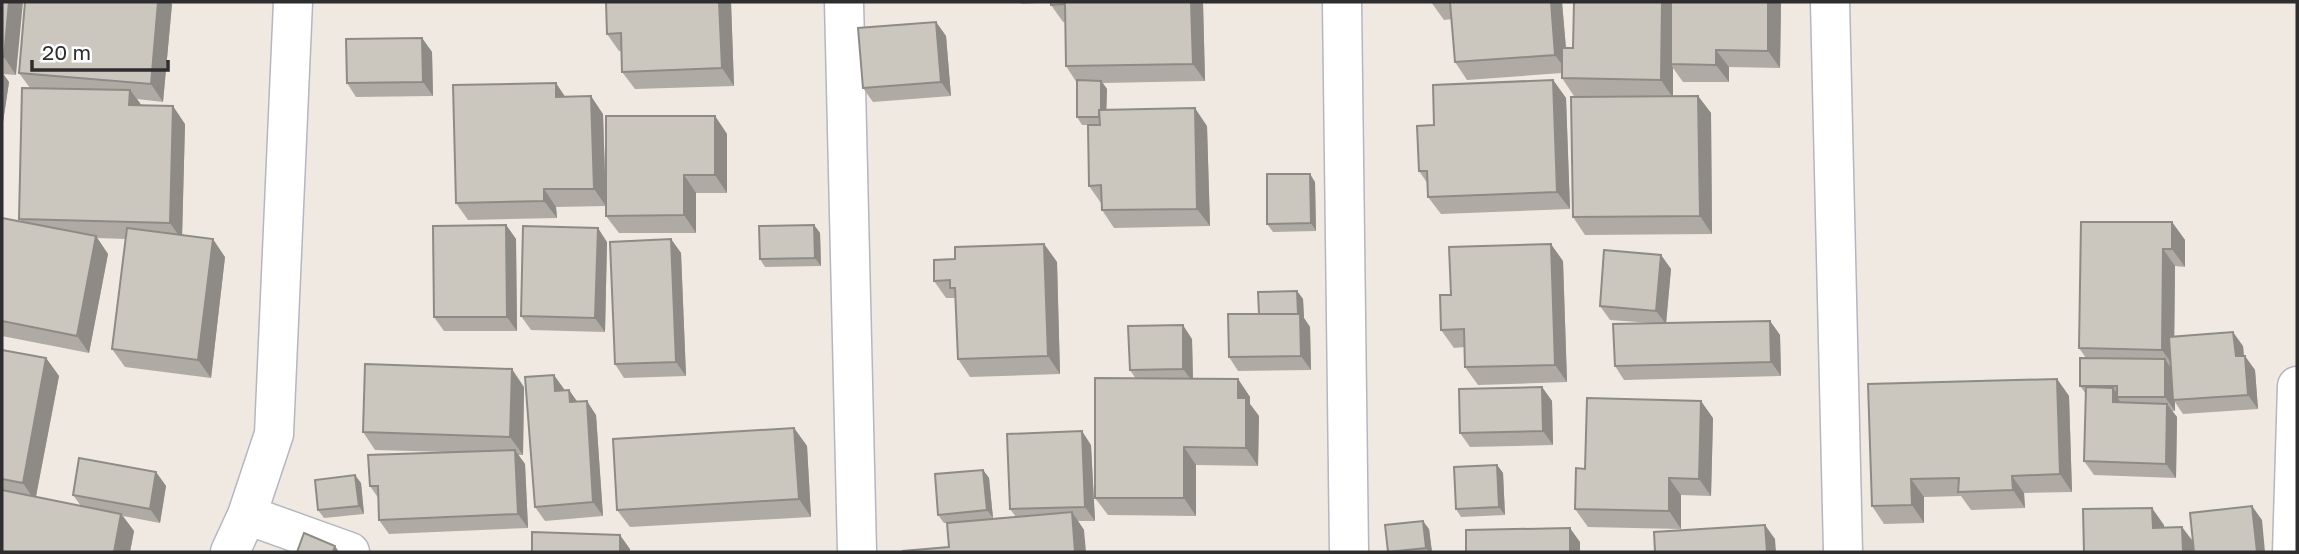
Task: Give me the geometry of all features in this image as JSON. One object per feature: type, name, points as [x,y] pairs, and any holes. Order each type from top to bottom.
[{"type":"street","points":[[230,552],[247,515],[274,434],[293,2]]},
{"type":"street","points":[[844,2],[857,552]]},
{"type":"street","points":[[1342,2],[1349,552]]},
{"type":"street","points":[[1830,2],[1843,552]]},
{"type":"street","points":[[2292,552],[2297,386]]},
{"type":"street","points":[[247,515],[350,552]]},
{"type":"building","points":[[2,2],[9,2],[4,57],[2,57]]},
{"type":"building","points":[[25,2],[158,2],[151,84],[19,73]]},
{"type":"building","points":[[606,2],[719,2],[722,68],[622,72],[621,33],[607,34]]},
{"type":"building","points":[[1051,2],[1191,2],[1193,64],[1066,66],[1065,4],[1051,5]]},
{"type":"building","points":[[1450,2],[1551,2],[1555,55],[1455,62]]},
{"type":"building","points":[[1574,2],[1662,2],[1661,80],[1562,78],[1562,48],[1573,48]]},
{"type":"building","points":[[1671,2],[1768,2],[1768,51],[1716,50],[1716,65],[1671,64]]},
{"type":"building","points":[[936,22],[941,82],[863,88],[858,28]]},
{"type":"building","points":[[422,38],[423,82],[347,83],[346,39]]},
{"type":"building","points":[[1077,80],[1101,81],[1099,117],[1077,117]]},
{"type":"building","points":[[1553,80],[1557,192],[1428,197],[1427,171],[1419,171],[1417,126],[1434,125],[1433,85]]},
{"type":"building","points":[[556,83],[556,97],[591,96],[594,189],[544,189],[544,201],[456,203],[453,85]]},
{"type":"building","points":[[22,88],[130,90],[129,105],[173,106],[170,223],[19,219]]},
{"type":"building","points":[[1698,96],[1700,216],[1573,217],[1571,97]]},
{"type":"building","points":[[1195,108],[1197,209],[1102,210],[1101,185],[1089,186],[1088,125],[1100,125],[1099,110]]},
{"type":"building","points":[[606,116],[715,116],[715,175],[684,175],[684,215],[606,216]]},
{"type":"building","points":[[1267,174],[1310,174],[1311,223],[1267,224]]},
{"type":"building","points":[[2,218],[96,236],[77,336],[2,321]]},
{"type":"building","points":[[2081,222],[2172,222],[2172,249],[2163,249],[2162,350],[2079,348]]},
{"type":"building","points":[[506,225],[507,317],[434,317],[433,226]]},
{"type":"building","points":[[814,225],[815,258],[760,259],[759,226]]},
{"type":"building","points":[[523,226],[598,228],[595,318],[521,316]]},
{"type":"building","points":[[127,228],[213,239],[198,360],[112,349]]},
{"type":"building","points":[[671,239],[676,362],[615,364],[610,242]]},
{"type":"building","points":[[1044,244],[1048,356],[958,359],[955,288],[950,288],[950,280],[934,281],[934,260],[955,259],[955,247]]},
{"type":"building","points":[[1551,244],[1555,365],[1465,367],[1464,329],[1441,330],[1440,295],[1451,295],[1449,247]]},
{"type":"building","points":[[1604,250],[1661,255],[1656,311],[1600,306]]},
{"type":"building","points":[[1297,291],[1298,314],[1259,314],[1258,292]]},
{"type":"building","points":[[1228,314],[1300,314],[1301,356],[1229,357]]},
{"type":"building","points":[[1770,321],[1771,362],[1615,366],[1613,324]]},
{"type":"building","points":[[1183,325],[1183,369],[1130,370],[1128,326]]},
{"type":"building","points":[[2233,332],[2236,356],[2245,356],[2248,395],[2173,400],[2169,337]]},
{"type":"building","points":[[2,350],[46,358],[23,483],[2,479]]},
{"type":"building","points":[[2080,358],[2165,359],[2165,397],[2117,397],[2117,386],[2080,386]]},
{"type":"building","points":[[365,364],[512,369],[510,437],[363,432]]},
{"type":"building","points":[[554,375],[555,391],[569,390],[570,402],[587,401],[593,502],[535,507],[525,377]]},
{"type":"building","points":[[1095,378],[1238,379],[1238,398],[1246,398],[1246,448],[1184,447],[1184,498],[1095,498]]},
{"type":"building","points":[[2057,379],[2060,474],[2012,476],[2013,490],[1958,492],[1959,478],[1911,479],[1912,505],[1872,506],[1868,384]]},
{"type":"building","points":[[1542,387],[1543,431],[1460,433],[1459,389]]},
{"type":"building","points":[[2086,387],[2113,388],[2113,402],[2167,404],[2166,464],[2084,461]]},
{"type":"building","points":[[1587,398],[1701,401],[1699,479],[1669,478],[1669,511],[1575,509],[1576,468],[1585,469]]},
{"type":"building","points":[[794,428],[799,499],[617,510],[613,439]]},
{"type":"building","points":[[1082,431],[1085,507],[1010,509],[1007,434]]},
{"type":"building","points":[[515,450],[518,514],[379,520],[378,486],[370,486],[368,455]]},
{"type":"building","points":[[79,458],[156,472],[150,509],[73,495]]},
{"type":"building","points":[[1497,465],[1499,507],[1456,509],[1454,467]]},
{"type":"building","points":[[983,470],[987,510],[938,515],[935,474]]},
{"type":"building","points":[[355,475],[359,506],[318,510],[315,480]]},
{"type":"building","points":[[2,490],[121,514],[114,552],[2,552]]},
{"type":"building","points":[[2252,506],[2257,552],[2194,552],[2190,513]]},
{"type":"building","points":[[2152,508],[2153,528],[2182,527],[2183,552],[2084,552],[2083,509]]},
{"type":"building","points":[[1072,512],[1075,552],[903,552],[949,547],[947,523]]},
{"type":"building","points":[[1423,521],[1426,548],[1388,552],[1385,525]]},
{"type":"building","points":[[1765,525],[1767,552],[1655,552],[1654,532]]},
{"type":"building","points":[[1570,528],[1570,552],[1466,552],[1466,530]]},
{"type":"building","points":[[532,532],[620,535],[620,552],[532,552]]},
{"type":"building","points":[[304,533],[335,546],[333,552],[297,552]]}]
